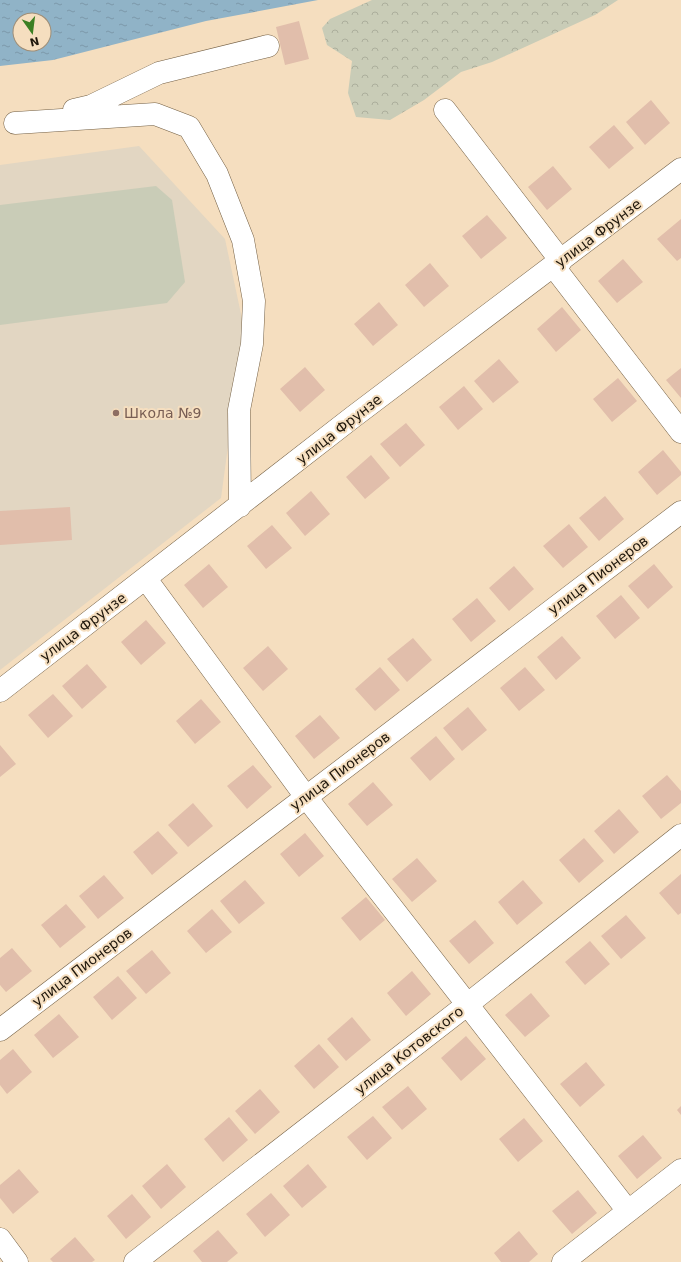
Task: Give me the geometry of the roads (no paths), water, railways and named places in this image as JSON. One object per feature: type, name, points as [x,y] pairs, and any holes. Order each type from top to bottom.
[{"type":"street","points":[[8,123],[91,106],[159,73],[268,46]]},
{"type":"street","points":[[445,110],[681,432]]},
{"type":"street","points":[[8,123],[156,114],[189,127],[217,174],[243,240],[254,301],[252,344],[239,410],[240,506]]},
{"type":"street","name":"улица Фрунзе","points":[[0,691],[353,417],[681,169]]},
{"type":"street","name":"улица Пионеров","points":[[0,1030],[681,512]]},
{"type":"street","points":[[146,579],[306,797],[628,1212]]},
{"type":"street","name":"улица Котовского","points":[[135,1262],[468,1004],[681,835]]},
{"type":"street","points":[[562,1262],[681,1170]]},
{"type":"street","points":[[0,1239],[17,1262]]},
{"type":"water","points":[[0,0],[318,0],[206,21],[53,60],[0,66]]},
{"type":"place","name":"Школа №9","points":[[116,413]]}]
